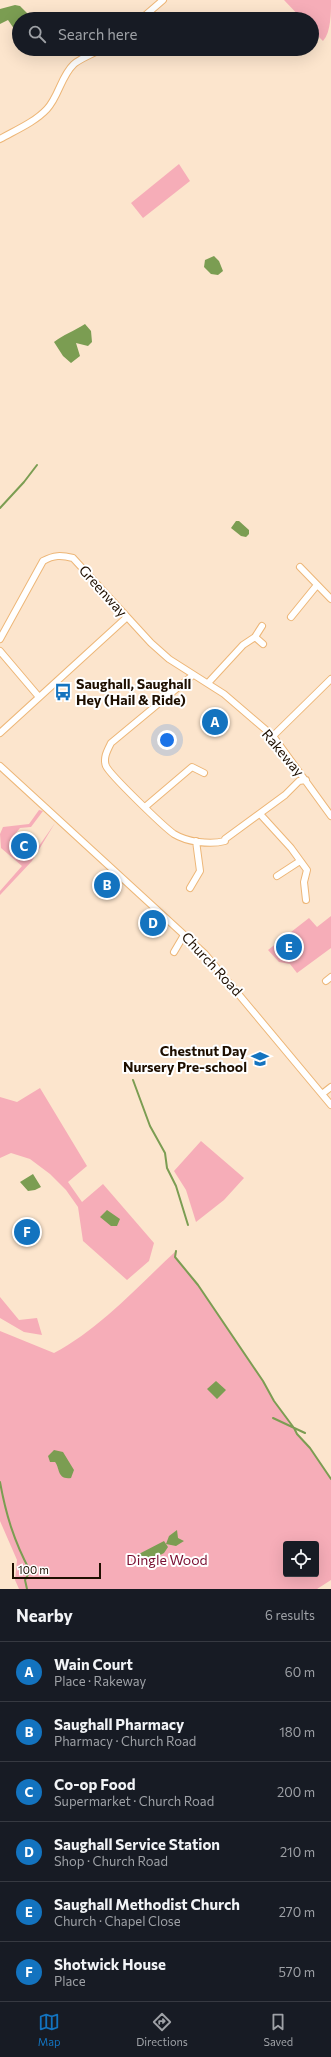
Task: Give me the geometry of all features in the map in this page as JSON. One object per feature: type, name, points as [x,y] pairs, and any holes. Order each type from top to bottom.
[{"type":"street","points":[[149,12],[163,0]]},
{"type":"street","points":[[0,139],[27,124],[45,111],[54,101],[68,71],[75,64],[89,56]]},
{"type":"street","name":"Greenway","points":[[0,639],[43,561],[60,555],[73,558],[126,618],[169,659],[187,671]]},
{"type":"street","points":[[300,567],[331,599]]},
{"type":"street","points":[[290,617],[295,607],[317,585]]},
{"type":"street","points":[[0,733],[126,618]]},
{"type":"street","points":[[208,683],[243,645],[255,637],[262,626]]},
{"type":"street","points":[[255,637],[262,644]]},
{"type":"street","points":[[0,651],[39,697]]},
{"type":"street","name":"Rakeway","points":[[187,671],[224,694],[273,736],[331,816]]},
{"type":"street","points":[[194,674],[112,744],[107,751],[106,766],[111,774],[145,807],[174,834],[196,841],[219,843],[224,841],[285,795],[299,781],[306,780]]},
{"type":"street","points":[[273,736],[331,680]]},
{"type":"street","points":[[189,761],[192,767],[204,773]]},
{"type":"street","name":"Church Road","points":[[0,766],[211,960],[331,1105]]},
{"type":"street","points":[[145,807],[192,767]]},
{"type":"street","points":[[260,814],[291,848],[307,870],[304,882],[306,900]]},
{"type":"street","points":[[190,888],[200,871],[196,841]]},
{"type":"street","points":[[277,876],[301,863]]},
{"type":"street","points":[[174,952],[184,935]]},
{"type":"street","points":[[322,1094],[331,1087]]},
{"type":"green space","points":[[284,0],[331,0],[329,28],[323,41],[319,37],[319,12],[295,12]]},
{"type":"green space","points":[[179,164],[190,181],[143,218],[131,203]]},
{"type":"green space","points":[[39,810],[43,811],[31,827],[20,828],[9,842],[30,859],[55,823],[32,861],[0,895],[0,891],[22,866],[1,848],[0,834],[3,827],[29,824]]},
{"type":"green space","points":[[331,916],[331,948],[297,973],[290,964],[279,962],[268,950],[309,918],[317,927]]},
{"type":"green space","points":[[40,1088],[87,1166],[68,1182],[82,1202],[103,1184],[154,1243],[149,1261],[127,1280],[83,1241],[78,1207],[66,1190],[50,1174],[30,1159],[11,1153],[0,1158],[0,1097],[17,1102]]},
{"type":"green space","points":[[201,1141],[244,1178],[224,1200],[196,1222],[186,1190],[174,1171]]},
{"type":"green space","name":"Dingle Wood","points":[[176,1251],[175,1258],[198,1285],[263,1381],[274,1401],[297,1434],[310,1448],[331,1479],[331,1580],[317,1589],[19,1589],[15,1580],[17,1560],[0,1521],[0,1331],[54,1353],[87,1332],[133,1292]]},
{"type":"green space","points":[[0,1297],[19,1320],[37,1318],[42,1335],[24,1332],[0,1318]]},
{"type":"shaded area","points":[[15,5],[20,6],[26,12],[12,12],[12,26],[8,20],[0,24],[0,9]]},
{"type":"shaded area","points":[[214,256],[219,261],[223,271],[218,275],[211,274],[204,267],[205,260]]},
{"type":"shaded area","points":[[85,324],[91,331],[92,342],[88,346],[76,343],[80,356],[71,363],[63,356],[54,342]]},
{"type":"shaded area","points":[[236,521],[239,521],[249,530],[249,534],[246,537],[241,536],[231,528]]},
{"type":"shaded area","points":[[33,1174],[41,1187],[28,1191],[20,1182]]},
{"type":"shaded area","points":[[107,1210],[120,1219],[117,1226],[111,1226],[100,1217]]},
{"type":"shaded area","points":[[216,1381],[226,1390],[217,1399],[207,1389]]},
{"type":"shaded area","points":[[54,1450],[63,1452],[74,1470],[71,1478],[63,1477],[57,1464],[55,1462],[50,1462],[48,1456]]},
{"type":"shaded area","points":[[177,1530],[178,1538],[184,1541],[176,1546],[166,1544],[169,1536]]},
{"type":"shaded area","points":[[164,1541],[168,1547],[164,1553],[140,1566],[135,1556]]},
{"type":"waterway","points":[[0,508],[24,482],[37,465]]},
{"type":"waterway","points":[[133,1080],[150,1126],[165,1153],[167,1168],[176,1186],[188,1225]]},
{"type":"waterway","points":[[176,1251],[175,1257],[198,1285],[263,1381],[274,1401],[297,1434],[310,1448],[331,1479]]},
{"type":"waterway","points":[[273,1418],[305,1433]]},
{"type":"waterway","points":[[0,1482],[11,1528],[30,1571],[25,1580],[27,1589]]},
{"type":"place","name":"Saughall, Saughall Hey (Hail & Ride)","points":[[63,692]]},
{"type":"place","name":"Wain Court","points":[[215,722]]},
{"type":"place","name":"Co-op Food","points":[[24,846]]},
{"type":"place","name":"Saughall Pharmacy","points":[[107,885]]},
{"type":"place","name":"Saughall Service Station","points":[[153,923]]},
{"type":"place","name":"Saughall Methodist Church","points":[[289,947]]},
{"type":"place","name":"Chestnut Day Nursery Pre-school","points":[[260,1059]]},
{"type":"place","name":"Shotwick House","points":[[27,1232]]}]
